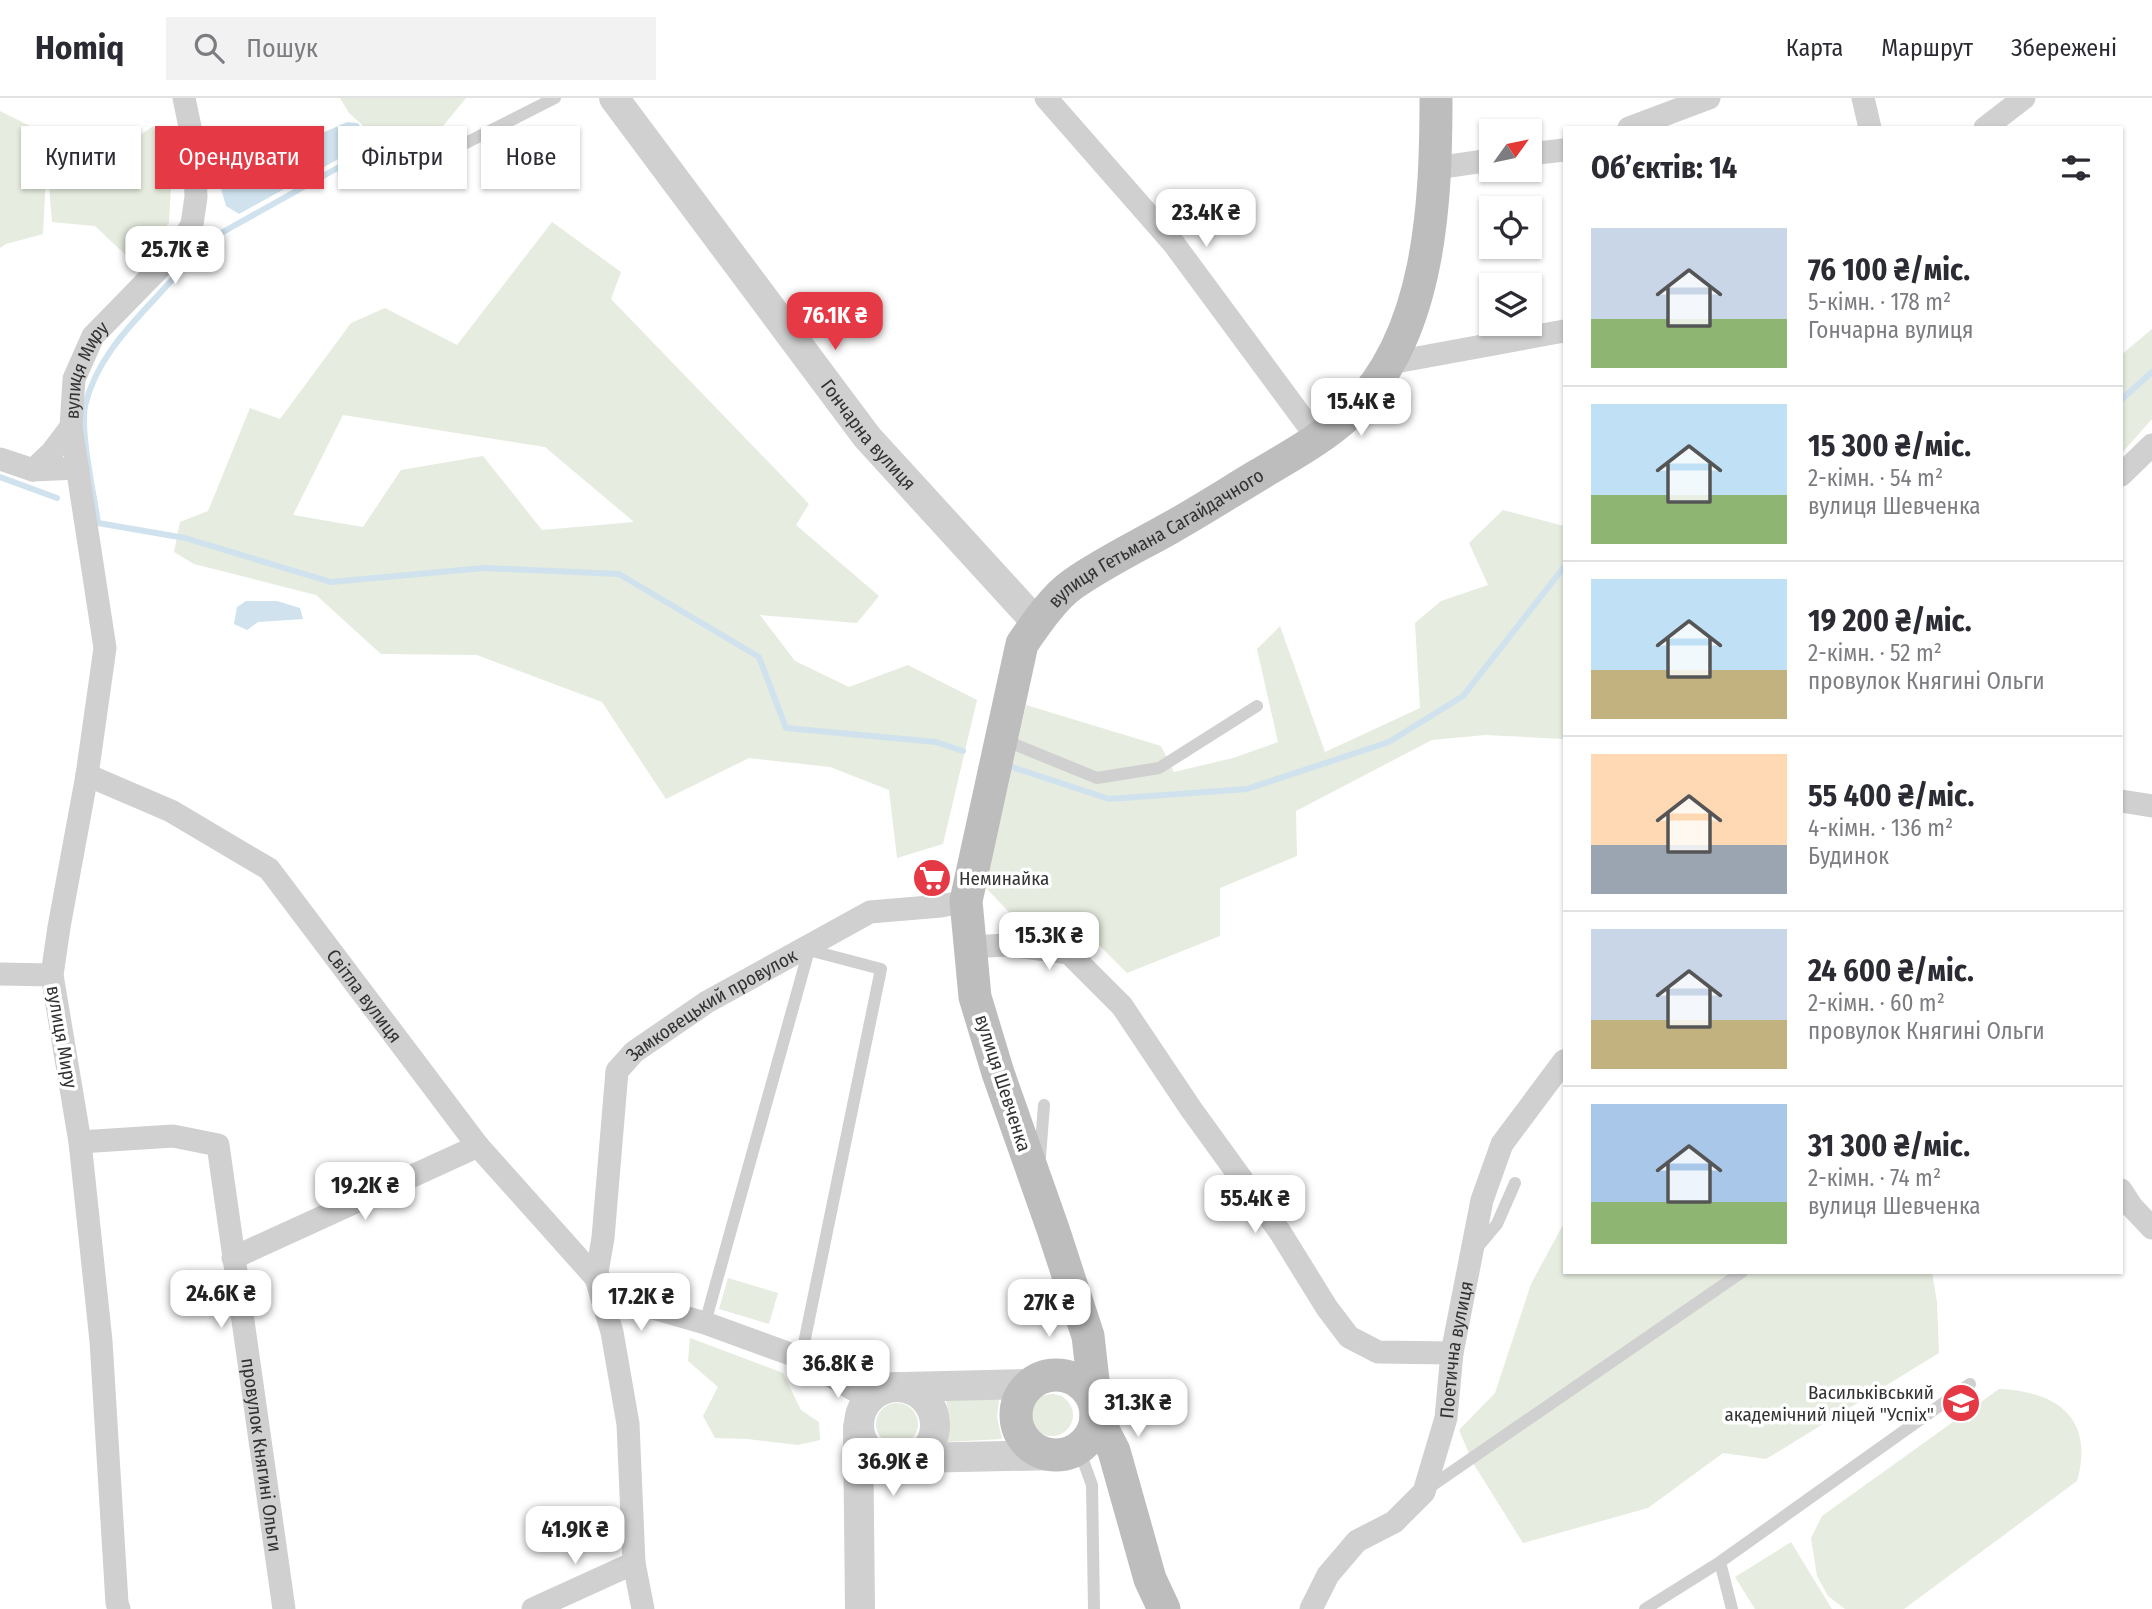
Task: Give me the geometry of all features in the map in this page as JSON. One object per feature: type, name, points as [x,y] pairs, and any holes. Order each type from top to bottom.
[{"type":"main road","name":"вулиця Гетьмана Сагайдачного","points":[[1037,623],[1071,585],[1318,439],[1352,411],[1390,363],[1409,317],[1432,224],[1436,168],[1436,98]]},
{"type":"main road","name":"вулиця Шевченка","points":[[1037,623],[1023,644],[966,901],[975,997],[998,1073],[1088,1336],[1096,1411],[1114,1451],[1150,1579],[1164,1609]]},
{"type":"main road","points":[[1088,1336],[1070,1357],[1036,1380],[1021,1395],[1016,1409],[1016,1423],[1021,1436],[1037,1450],[1069,1458],[1121,1482]]},
{"type":"main road","points":[[1036,1380],[1059,1374],[1076,1380],[1089,1391],[1096,1411],[1092,1433],[1069,1458]]},
{"type":"street","name":"вулиця Миру","points":[[119,1609],[101,1341],[80,1142],[52,975],[58,927],[87,775],[105,648],[72,427],[74,379],[93,336],[118,308],[163,267],[178,249],[192,224],[196,197],[194,146],[184,98]]},
{"type":"street","name":"Гончарна вулиця","points":[[614,98],[867,438],[1037,623]]},
{"type":"street","points":[[1046,98],[1174,244],[1318,439]]},
{"type":"street","points":[[1634,126],[1709,98]]},
{"type":"street","points":[[1863,98],[1870,126]]},
{"type":"street","points":[[1988,126],[2024,98]]},
{"type":"street","points":[[1542,153],[1563,149]]},
{"type":"street","points":[[1436,168],[1479,162]]},
{"type":"street","points":[[1390,363],[1563,331]]},
{"type":"street","points":[[33,470],[72,427]]},
{"type":"street","points":[[2123,473],[2152,445]]},
{"type":"street","points":[[0,459],[33,470],[78,468]]},
{"type":"street","name":"Світла вулиця","points":[[87,775],[171,811],[269,869],[478,1146],[596,1278],[639,1304],[705,1322],[801,1358],[864,1411]]},
{"type":"street","points":[[2123,801],[2152,806]]},
{"type":"street","name":"Замковецький провулок","points":[[596,1278],[603,1238],[617,1071],[634,1052],[707,1002],[806,950],[870,912],[941,906],[966,901]]},
{"type":"street","points":[[971,947],[1006,945],[1069,953],[1122,1006],[1191,1109],[1280,1232],[1327,1308],[1349,1337],[1378,1352],[1452,1353]]},
{"type":"street","points":[[0,974],[52,975]]},
{"type":"street","name":"Поетична вулиця","points":[[1311,1609],[1328,1574],[1357,1541],[1394,1522],[1424,1492],[1446,1418],[1452,1353],[1482,1200],[1502,1144],[1563,1062]]},
{"type":"street","name":"провулок Княгині Ольги","points":[[80,1142],[173,1136],[218,1145],[284,1609]]},
{"type":"street","points":[[233,1258],[478,1146]]},
{"type":"street","points":[[2123,1193],[2152,1228]]},
{"type":"street","name":"Світла вулиця","points":[[596,1278],[612,1332],[628,1424],[634,1563],[643,1609]]},
{"type":"street","points":[[612,1332],[639,1304]]},
{"type":"street","points":[[1036,1380],[891,1387],[879,1391],[864,1411],[860,1436],[867,1448],[877,1457],[902,1460],[1069,1458]]},
{"type":"street","points":[[860,1507],[873,1482],[902,1460],[925,1450],[932,1439],[933,1413],[926,1401],[916,1392],[904,1387]]},
{"type":"street","points":[[860,1609],[864,1411]]},
{"type":"street","points":[[533,1609],[634,1563]]},
{"type":"lane","points":[[467,142],[555,98]]},
{"type":"lane","points":[[1000,739],[1097,778],[1159,768],[1257,706]]},
{"type":"lane","points":[[705,1322],[806,950],[881,969],[801,1358]]},
{"type":"lane","points":[[1040,1192],[1040,1142],[1044,1105]]},
{"type":"lane","points":[[1473,1253],[1497,1224],[1515,1183]]},
{"type":"lane","points":[[1424,1492],[1739,1274]]},
{"type":"lane","points":[[1646,1609],[1720,1562],[1970,1384]]},
{"type":"lane","points":[[1069,1458],[1092,1485],[1094,1609]]},
{"type":"lane","points":[[1720,1562],[1732,1609]]},
{"type":"shaded area","points":[[340,98],[466,98],[443,126],[363,126],[349,113]]},
{"type":"shaded area","points":[[0,111],[30,126],[21,126],[21,189],[45,189],[43,234],[0,248]]},
{"type":"shaded area","points":[[153,126],[155,128],[155,189],[171,189],[169,223],[133,262],[95,226],[52,222],[49,189],[141,189],[141,135]]},
{"type":"shaded area","points":[[552,222],[621,272],[611,299],[809,504],[796,525],[879,596],[857,623],[760,615],[795,661],[849,687],[908,665],[977,700],[943,844],[897,858],[889,790],[830,767],[749,758],[666,799],[602,702],[477,655],[381,654],[316,595],[194,564],[174,552],[180,522],[208,511],[250,408],[280,419],[351,323],[385,308],[457,345]],"holes":[[[343,415],[545,447],[634,522],[542,530],[483,456],[401,470],[363,527],[293,515]]]},
{"type":"shaded area","points":[[2152,329],[2152,419],[2123,452],[2123,353]]},
{"type":"shaded area","points":[[1503,510],[1563,526],[1563,739],[1485,735],[1432,740],[1296,811],[1297,856],[1220,888],[1220,936],[1127,973],[1096,942],[1027,931],[985,887],[1026,705],[1161,746],[1174,772],[1233,758],[1278,742],[1257,649],[1280,626],[1325,752],[1420,708],[1415,623],[1441,601],[1488,585],[1469,543]]},
{"type":"shaded area","points":[[1563,1225],[1563,1274],[1932,1274],[1937,1302],[1939,1353],[1766,1459],[1723,1453],[1648,1508],[1523,1543],[1473,1463],[1459,1430],[1495,1393],[1531,1284]]},
{"type":"shaded area","points":[[728,1278],[778,1293],[769,1324],[719,1309]]},
{"type":"shaded area","points":[[690,1338],[783,1373],[801,1410],[819,1422],[820,1440],[798,1445],[715,1438],[703,1416],[718,1387],[688,1361]]},
{"type":"shaded area","points":[[1999,1389],[2038,1396],[2054,1403],[2066,1413],[2076,1425],[2081,1441],[2077,1481],[1904,1609],[1845,1609],[1828,1596],[1817,1576],[1811,1538],[1822,1516]]},
{"type":"shaded area","points":[[1000,1394],[997,1417],[1002,1439],[946,1442],[950,1419],[945,1396]]},
{"type":"shaded area","points":[[1052,1394],[1067,1400],[1073,1415],[1067,1430],[1052,1436],[1037,1430],[1031,1415],[1037,1400]]},
{"type":"shaded area","points":[[897,1403],[912,1409],[918,1424],[912,1439],[897,1445],[882,1439],[876,1424],[882,1409]]},
{"type":"shaded area","points":[[1791,1542],[1832,1609],[1755,1609],[1735,1577]]},
{"type":"water","points":[[347,122],[358,123],[360,126],[338,126]]},
{"type":"water","points":[[338,126],[338,159],[324,167],[324,132]]},
{"type":"water","points":[[221,189],[284,189],[239,214],[226,206]]},
{"type":"water","points":[[246,601],[277,601],[300,608],[303,619],[258,622],[247,630],[234,624],[237,607]]},
{"type":"waterway","points":[[223,232],[338,168]]},
{"type":"waterway","points":[[203,243],[124,333],[100,367],[91,386],[85,406],[84,431],[98,523],[185,538],[331,582],[484,568],[619,574],[759,657],[786,728],[936,742],[963,751]]},
{"type":"waterway","points":[[2123,398],[2152,372]]},
{"type":"waterway","points":[[0,477],[57,498]]},
{"type":"waterway","points":[[1009,766],[1109,799],[1247,789],[1389,742],[1463,696],[1563,568]]},
{"type":"place","name":"Неминайка","points":[[932,878]]},
{"type":"place","name":"Васильківський академічний ліцей \"Успіх\"","points":[[1961,1403]]}]
